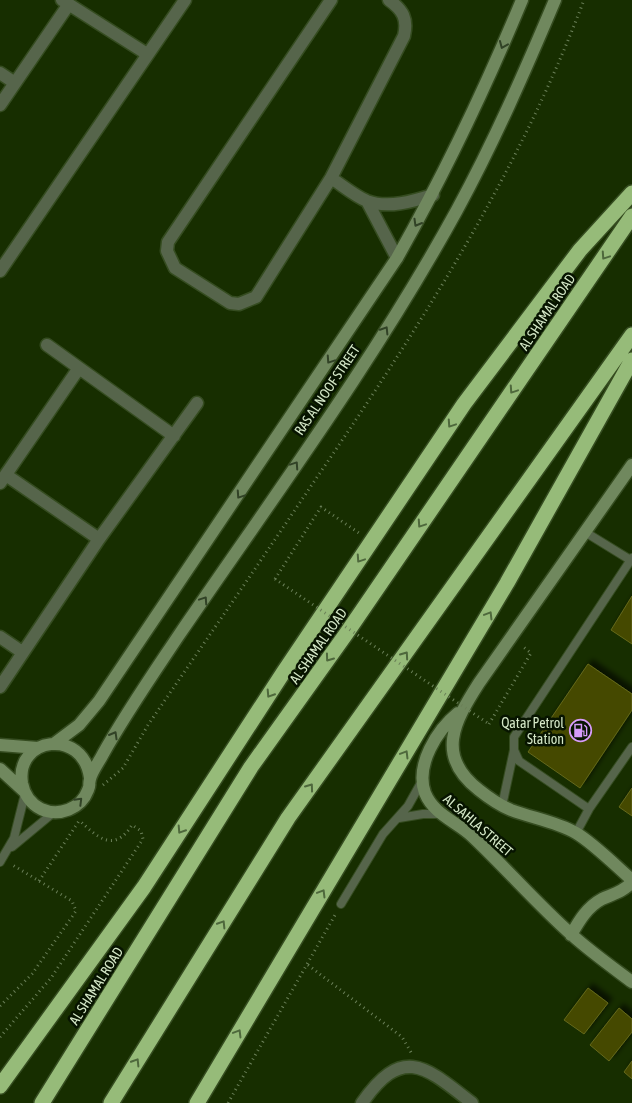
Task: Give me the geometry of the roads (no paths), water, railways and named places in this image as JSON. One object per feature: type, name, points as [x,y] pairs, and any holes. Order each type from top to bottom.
[{"type":"highway","points":[[0,1086],[144,887],[371,542],[470,396],[580,250],[632,193]]},
{"type":"highway","name":"AL SHAMAL ROAD","points":[[42,1103],[251,767],[346,634],[632,216]]},
{"type":"highway","points":[[111,1103],[288,818],[632,335]]},
{"type":"highway","points":[[197,1103],[508,584],[632,360]]},
{"type":"street","points":[[1,267],[185,0]]},
{"type":"street","points":[[331,0],[168,242],[170,260],[175,268],[222,300],[240,304],[248,302],[261,289],[331,178],[404,36],[406,20],[398,6],[389,0]]},
{"type":"street","name":"RAS AL NOOF STREET","points":[[55,743],[79,725],[99,701],[397,258],[433,195],[501,52],[522,0]]},
{"type":"street","name":"RAS AL NOOF STREET","points":[[90,778],[134,702],[353,380],[418,278],[456,211],[498,129],[555,0]]},
{"type":"street","points":[[0,105],[66,2],[147,54]]},
{"type":"street","points":[[0,73],[15,83]]},
{"type":"street","points":[[331,178],[367,201],[390,204],[433,195]]},
{"type":"street","points":[[367,201],[397,258]]},
{"type":"street","points":[[47,345],[174,436]]},
{"type":"street","points":[[79,368],[3,479],[99,539]]},
{"type":"street","points":[[0,687],[99,539],[197,403]]},
{"type":"street","points":[[422,779],[423,766],[428,754],[444,729],[462,710],[632,465]]},
{"type":"street","points":[[0,637],[22,652]]},
{"type":"street","name":"AL SAHLA STREET","points":[[462,710],[452,741],[453,757],[460,772],[471,784],[502,806],[576,833],[632,881]]},
{"type":"street","points":[[0,745],[38,748],[55,743],[72,748],[86,760],[90,778],[85,796],[72,809],[54,812],[34,804],[0,769]]},
{"type":"street","points":[[25,793],[22,784],[23,767],[32,753],[38,748]]},
{"type":"street","name":"AL SAHLA STREET","points":[[422,779],[428,798],[440,814],[466,831],[572,935],[632,982]]},
{"type":"street","points":[[572,935],[586,911],[601,900],[619,893],[632,881]]},
{"type":"street","points":[[362,1103],[377,1082],[387,1073],[403,1068],[420,1068],[433,1073],[472,1103]]},
{"type":"lane","points":[[502,806],[517,732],[632,560],[585,532]]},
{"type":"lane","points":[[576,833],[589,809],[632,747]]},
{"type":"lane","points":[[514,750],[524,765],[589,809]]},
{"type":"lane","points":[[341,904],[383,834],[399,818],[422,779]]},
{"type":"lane","points":[[3,857],[19,824],[25,793]]},
{"type":"lane","points":[[3,857],[30,830],[54,812]]},
{"type":"lane","points":[[399,818],[423,814],[440,814]]},
{"type":"place","name":"Qatar Petrol Station","points":[[580,731]]}]
